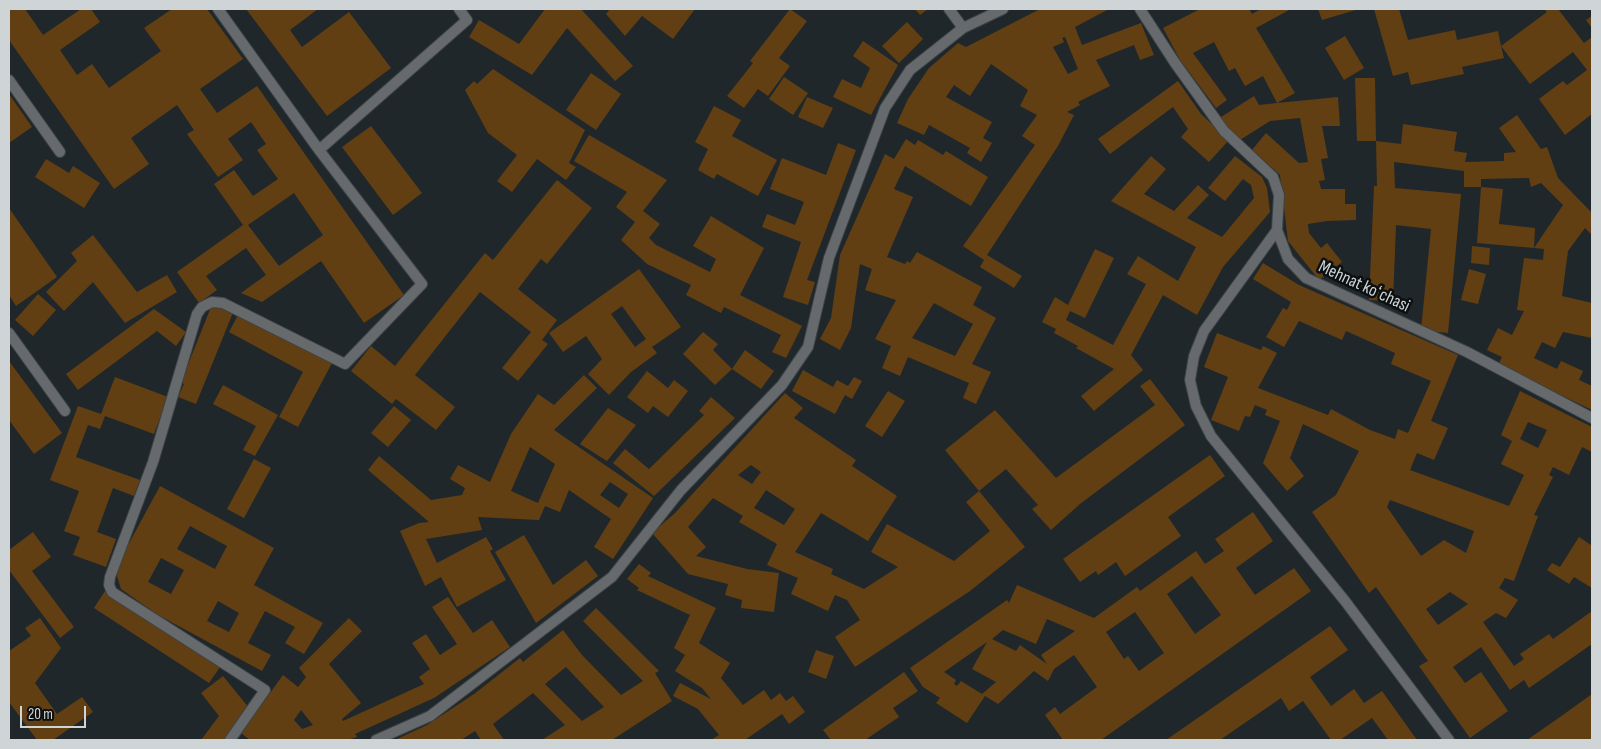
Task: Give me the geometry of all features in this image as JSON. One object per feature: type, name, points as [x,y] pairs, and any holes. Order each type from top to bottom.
[{"type":"street","points":[[218,9],[319,150],[422,284],[345,364],[223,303],[212,302],[202,307],[197,314],[153,462],[110,577],[109,585],[112,592],[265,690],[230,740]]},
{"type":"street","points":[[319,150],[467,20],[459,9]]},
{"type":"street","points":[[949,9],[963,28]]},
{"type":"street","points":[[376,740],[430,716],[612,577],[681,490],[782,385],[808,346],[829,258],[885,108],[910,70],[963,28],[1003,9]]},
{"type":"street","name":"Mehnat koʻchasi","points":[[1140,9],[1175,63],[1224,131],[1273,177],[1279,195],[1277,230],[1288,259],[1306,278],[1467,352],[1592,418]]},
{"type":"street","points":[[9,80],[60,152]]},
{"type":"street","points":[[1277,230],[1204,331],[1194,356],[1190,380],[1196,406],[1211,436],[1346,601],[1449,740]]},
{"type":"street","points":[[9,333],[65,411]]},
{"type":"building","points":[[9,9],[25,9],[43,35],[81,9],[91,9],[100,22],[60,50],[77,75],[92,64],[109,88],[161,51],[144,28],[172,9],[207,9],[243,59],[200,89],[217,113],[257,86],[404,295],[364,323],[321,261],[262,302],[241,293],[266,275],[246,248],[206,276],[217,290],[199,303],[177,272],[243,225],[214,184],[234,170],[253,196],[278,179],[257,150],[266,144],[251,122],[228,139],[243,160],[218,177],[187,134],[194,130],[177,105],[131,138],[149,164],[114,189],[9,40]],"holes":[[[294,193],[323,235],[279,266],[248,225]]]},
{"type":"building","points":[[246,9],[318,9],[290,30],[302,47],[349,12],[391,68],[327,116]]},
{"type":"building","points":[[545,9],[581,9],[633,66],[615,81],[567,28],[532,75],[469,37],[479,20],[519,44]]},
{"type":"building","points":[[610,9],[695,9],[673,39],[642,16],[625,36],[606,14]]},
{"type":"building","points":[[790,9],[807,21],[779,58],[790,66],[768,96],[758,89],[744,108],[727,96],[753,63],[750,61]]},
{"type":"building","points":[[915,9],[928,9],[920,15]]},
{"type":"building","points":[[1040,9],[1109,9],[1075,27],[1082,45],[1141,23],[1154,55],[1140,60],[1134,45],[1096,60],[1110,86],[1078,102],[1080,105],[1067,112],[1074,115],[1058,146],[987,255],[1022,276],[1014,288],[980,267],[984,260],[963,246],[1035,145],[1022,136],[1037,115],[1020,106],[1028,90],[991,64],[970,96],[954,85],[946,97],[992,122],[983,138],[992,143],[981,162],[967,153],[970,148],[929,125],[924,135],[897,123],[908,99],[929,68],[958,43],[966,47]],"holes":[[[1065,37],[1078,69],[1068,74],[1053,47],[1064,42],[1062,38]]]},
{"type":"building","points":[[1200,9],[1249,9],[1252,14],[1261,9],[1291,9],[1256,28],[1295,93],[1277,103],[1263,76],[1245,86],[1235,68],[1229,71],[1214,42],[1193,53],[1227,100],[1216,108],[1180,60],[1163,28]]},
{"type":"building","points":[[1318,9],[1359,9],[1322,20]]},
{"type":"building","points":[[1374,9],[1399,9],[1408,40],[1455,30],[1457,40],[1498,31],[1504,58],[1462,67],[1464,74],[1411,85],[1408,72],[1393,76]]},
{"type":"building","points":[[1544,9],[1558,9],[1584,43],[1592,37],[1592,114],[1565,135],[1539,99],[1563,81],[1567,85],[1587,70],[1573,52],[1530,84],[1501,46],[1547,12]]},
{"type":"building","points":[[1592,16],[1592,28],[1586,20]]},
{"type":"building","points":[[907,22],[923,39],[899,63],[882,46]]},
{"type":"building","points":[[1345,36],[1364,68],[1344,80],[1325,48]]},
{"type":"building","points":[[863,41],[898,65],[871,115],[833,97],[842,79],[861,88],[870,68],[853,56]]},
{"type":"building","points":[[493,69],[585,130],[569,163],[576,167],[566,180],[537,159],[512,192],[497,181],[517,155],[488,133],[465,90],[474,81],[477,84]]},
{"type":"building","points":[[591,73],[621,94],[596,130],[566,110]]},
{"type":"building","points":[[784,77],[808,93],[793,115],[769,99]]},
{"type":"building","points":[[1355,78],[1375,78],[1376,141],[1357,141]]},
{"type":"building","points":[[1178,81],[1201,114],[1229,140],[1209,162],[1181,137],[1188,129],[1173,107],[1110,154],[1098,139]]},
{"type":"building","points":[[9,94],[32,127],[9,143]]},
{"type":"building","points":[[1254,96],[1259,105],[1338,97],[1340,126],[1322,126],[1328,158],[1321,159],[1325,180],[1319,181],[1321,189],[1345,189],[1345,204],[1356,204],[1356,220],[1308,224],[1309,233],[1321,248],[1327,243],[1342,262],[1319,280],[1288,241],[1280,175],[1252,150],[1266,133],[1299,163],[1308,162],[1300,118],[1270,121],[1240,140],[1218,119]]},
{"type":"building","points":[[807,97],[833,108],[823,128],[798,117]]},
{"type":"building","points":[[714,106],[741,120],[732,136],[777,160],[758,196],[717,174],[714,179],[698,170],[708,149],[695,142]]},
{"type":"building","points":[[1517,115],[1541,149],[1547,147],[1558,178],[1592,213],[1592,235],[1585,228],[1568,251],[1562,296],[1592,303],[1592,338],[1563,332],[1555,348],[1542,342],[1534,358],[1557,369],[1561,361],[1583,371],[1579,380],[1592,386],[1592,410],[1498,365],[1502,357],[1487,350],[1498,328],[1512,335],[1524,311],[1517,310],[1524,258],[1543,260],[1544,249],[1534,248],[1563,205],[1541,183],[1531,187],[1529,178],[1481,179],[1481,187],[1464,187],[1464,171],[1394,162],[1395,188],[1461,194],[1448,333],[1421,330],[1431,229],[1396,225],[1393,301],[1369,300],[1374,186],[1377,186],[1376,141],[1401,144],[1403,124],[1457,132],[1454,151],[1467,153],[1465,162],[1504,161],[1504,153],[1516,152],[1499,128]]},
{"type":"building","points":[[371,126],[422,193],[393,215],[342,147]]},
{"type":"building","points":[[589,135],[667,180],[643,211],[660,224],[649,238],[656,245],[710,272],[716,259],[693,246],[711,216],[764,248],[740,295],[802,326],[786,358],[772,352],[781,335],[724,307],[721,313],[686,295],[691,285],[647,264],[621,240],[635,222],[616,207],[627,192],[574,161]]},
{"type":"building","points":[[906,139],[915,145],[918,140],[943,155],[946,151],[988,177],[971,206],[905,166],[894,189],[913,197],[887,257],[905,264],[907,261],[910,263],[917,252],[982,287],[973,305],[996,318],[972,364],[991,372],[976,404],[963,398],[969,383],[908,357],[900,376],[882,368],[891,346],[875,339],[896,300],[865,290],[872,269],[860,264],[851,328],[840,350],[820,339],[831,318],[840,255],[885,154],[894,159]],"holes":[[[934,303],[973,324],[955,356],[912,338]]]},
{"type":"building","points":[[838,143],[856,150],[807,280],[815,282],[808,305],[783,297],[801,242],[762,227],[767,214],[795,225],[804,202],[770,189],[782,158],[826,175]]},
{"type":"building","points":[[1151,156],[1166,169],[1144,194],[1174,211],[1198,185],[1209,195],[1187,218],[1222,237],[1254,198],[1251,185],[1243,179],[1225,201],[1208,188],[1235,156],[1262,177],[1267,188],[1270,212],[1223,267],[1197,315],[1163,295],[1131,355],[1143,370],[1094,411],[1081,396],[1114,369],[1076,348],[1078,346],[1054,333],[1056,329],[1042,322],[1055,297],[1068,305],[1095,249],[1114,258],[1085,318],[1070,311],[1066,320],[1113,345],[1146,284],[1127,274],[1138,256],[1178,281],[1196,247],[1111,201]]},
{"type":"building","points":[[46,159],[69,173],[73,166],[100,183],[84,208],[35,177]]},
{"type":"building","points":[[557,180],[592,208],[547,264],[541,259],[518,289],[557,320],[542,340],[548,344],[518,381],[502,368],[531,332],[480,292],[415,375],[455,407],[436,430],[396,399],[392,404],[351,371],[371,346],[395,366],[485,253],[493,260]]},
{"type":"building","points":[[1481,187],[1503,189],[1499,224],[1535,228],[1534,248],[1477,243]]},
{"type":"building","points":[[9,208],[57,277],[16,306],[9,295]]},
{"type":"building","points":[[93,235],[137,292],[167,275],[177,292],[125,323],[93,282],[64,311],[46,292],[77,261],[71,253]]},
{"type":"building","points":[[1472,246],[1490,248],[1489,265],[1471,263]]},
{"type":"building","points":[[1263,263],[1299,285],[1458,355],[1431,421],[1448,428],[1434,460],[1417,453],[1410,470],[1509,506],[1524,475],[1501,464],[1512,441],[1501,435],[1520,391],[1592,427],[1592,452],[1582,447],[1569,475],[1553,467],[1549,475],[1553,477],[1534,515],[1538,516],[1514,581],[1505,578],[1499,588],[1518,600],[1506,618],[1496,613],[1483,622],[1514,666],[1524,659],[1520,654],[1549,634],[1553,639],[1592,611],[1592,644],[1529,688],[1524,680],[1510,690],[1481,647],[1453,667],[1465,683],[1481,672],[1508,711],[1470,738],[1419,666],[1428,661],[1376,587],[1369,593],[1312,512],[1336,495],[1359,451],[1303,424],[1290,458],[1304,476],[1287,491],[1263,463],[1280,421],[1265,415],[1267,410],[1255,405],[1250,417],[1245,416],[1239,431],[1211,420],[1228,377],[1204,367],[1217,333],[1261,350],[1263,346],[1277,353],[1258,388],[1328,415],[1331,409],[1370,430],[1395,439],[1398,429],[1408,433],[1431,381],[1391,364],[1395,353],[1346,331],[1342,340],[1299,321],[1284,347],[1266,337],[1283,308],[1287,310],[1291,302],[1253,279]],"holes":[[[1528,422],[1547,430],[1538,448],[1520,439]],[[1390,500],[1474,531],[1466,553],[1444,540],[1421,556],[1387,507]],[[1450,592],[1468,604],[1438,625],[1426,609]]]},
{"type":"building","points":[[639,269],[681,327],[652,347],[657,353],[631,372],[609,395],[588,374],[602,359],[586,336],[563,352],[549,333]],"holes":[[[622,306],[646,339],[635,347],[611,314]]]},
{"type":"building","points":[[1469,269],[1486,274],[1478,304],[1461,300]]},
{"type":"building","points":[[38,294],[56,310],[33,336],[15,320]]},
{"type":"building","points":[[213,302],[234,310],[196,404],[178,397],[184,384],[181,382]]},
{"type":"building","points":[[154,309],[186,332],[176,346],[157,331],[78,390],[66,374]]},
{"type":"building","points":[[239,313],[332,363],[298,427],[279,417],[303,372],[229,332]]},
{"type":"building","points":[[703,332],[718,344],[713,350],[732,369],[715,385],[683,354]]},
{"type":"building","points":[[745,350],[774,371],[761,389],[732,369]]},
{"type":"building","points":[[9,361],[62,433],[34,454],[9,420]]},
{"type":"building","points":[[803,370],[833,387],[837,380],[848,386],[854,377],[862,381],[852,399],[845,395],[835,414],[792,391]]},
{"type":"building","points":[[647,371],[668,388],[674,380],[688,391],[668,417],[653,406],[648,413],[627,397]]},
{"type":"building","points":[[584,375],[597,388],[554,430],[653,498],[613,559],[594,547],[611,519],[569,490],[560,512],[545,506],[539,520],[478,517],[482,530],[426,539],[437,563],[486,537],[493,549],[490,551],[506,580],[457,607],[441,577],[425,586],[400,531],[419,523],[429,522],[368,470],[379,456],[431,500],[462,495],[465,488],[450,479],[458,465],[490,482],[511,434],[538,394],[554,405]],"holes":[[[530,447],[555,464],[538,503],[511,491]],[[610,482],[628,494],[619,508],[600,495]]]},
{"type":"building","points":[[115,377],[168,397],[154,434],[105,416],[100,429],[88,425],[76,457],[140,480],[134,496],[113,488],[97,532],[116,539],[106,567],[73,555],[80,537],[64,531],[79,491],[50,480],[78,406],[101,414]]},
{"type":"building","points":[[1150,379],[1185,425],[1080,504],[1051,530],[1032,509],[1038,505],[1006,469],[979,491],[945,450],[995,410],[1056,478],[1155,405],[1140,386]]},
{"type":"building","points":[[223,385],[278,415],[255,456],[243,450],[256,426],[213,404]]},
{"type":"building","points":[[888,391],[905,401],[882,437],[865,426]]},
{"type":"building","points":[[785,393],[803,408],[794,418],[856,460],[852,466],[897,496],[868,541],[821,513],[795,552],[833,569],[831,574],[864,589],[898,567],[871,552],[887,524],[954,561],[990,531],[966,502],[979,491],[1025,547],[970,591],[855,667],[835,637],[860,620],[847,600],[835,595],[828,611],[791,594],[798,578],[767,565],[777,544],[739,522],[743,516],[713,498],[688,527],[706,547],[696,556],[747,569],[779,573],[774,612],[741,608],[742,600],[725,595],[728,584],[688,574],[652,533],[675,513]],"holes":[[[751,465],[761,472],[752,484],[738,475]],[[766,490],[795,509],[784,525],[754,508]]]},
{"type":"building","points":[[711,397],[735,418],[654,496],[613,463],[625,449],[649,469],[704,415],[699,411]]},
{"type":"building","points":[[394,406],[411,420],[388,447],[371,433]]},
{"type":"building","points":[[608,408],[636,425],[607,461],[580,444]]},
{"type":"building","points":[[1210,455],[1225,476],[1168,517],[1181,536],[1125,576],[1116,562],[1098,575],[1096,571],[1080,582],[1063,559]]},
{"type":"building","points":[[254,459],[271,468],[244,518],[227,509]]},
{"type":"building","points":[[160,486],[274,548],[254,585],[323,623],[304,654],[285,643],[295,627],[265,611],[248,643],[271,655],[262,671],[158,615],[121,589],[117,576],[121,558]],"holes":[[[190,526],[227,546],[215,569],[177,549]],[[161,558],[184,570],[171,594],[148,582]],[[218,601],[239,613],[229,632],[207,621]]]},
{"type":"building","points":[[1253,512],[1273,541],[1236,568],[1255,595],[1294,568],[1311,591],[1101,740],[1063,740],[1045,715],[1055,707],[1060,714],[1097,687],[1074,655],[1054,669],[1048,681],[1034,671],[998,704],[985,696],[967,723],[936,703],[940,698],[923,687],[910,668],[1007,600],[1009,603],[1017,585],[1094,618],[1137,587],[1140,591],[1196,551],[1205,564],[1224,551],[1215,539]],"holes":[[[1192,576],[1221,615],[1195,634],[1167,594]],[[1135,612],[1164,653],[1139,671],[1128,656],[1124,659],[1106,632]],[[1047,619],[1075,631],[1041,655],[1047,664],[1020,645],[1016,651],[992,639],[1003,630],[1036,644]],[[987,642],[972,669],[996,682],[982,694],[961,681],[957,686],[954,684],[956,680],[944,672]]]},
{"type":"building","points":[[33,532],[51,557],[32,571],[74,627],[60,638],[9,570],[9,550]]},
{"type":"building","points":[[524,535],[553,585],[586,560],[598,576],[536,623],[495,552]]},
{"type":"building","points":[[1579,537],[1591,545],[1592,543],[1592,588],[1574,577],[1569,584],[1547,570],[1552,563],[1560,567]]},
{"type":"building","points":[[639,564],[651,573],[648,576],[716,608],[699,643],[730,663],[721,678],[743,705],[764,690],[771,700],[780,693],[786,701],[793,696],[805,712],[789,724],[782,714],[745,740],[711,740],[719,735],[698,709],[673,696],[680,683],[711,699],[702,688],[675,671],[685,655],[674,648],[690,615],[637,590],[639,588],[627,579]]},
{"type":"building","points":[[105,591],[220,667],[209,683],[94,608]]},
{"type":"building","points":[[448,597],[473,633],[492,620],[510,647],[434,698],[355,734],[357,737],[347,740],[250,740],[241,733],[283,675],[298,687],[306,677],[299,668],[349,618],[362,631],[329,664],[361,703],[342,719],[343,721],[424,684],[419,677],[430,669],[412,643],[426,634],[440,655],[457,644],[432,607]],"holes":[[[301,710],[313,725],[302,729],[294,720]]]},
{"type":"building","points":[[596,608],[659,671],[655,673],[672,701],[612,740],[542,740],[565,725],[533,693],[493,724],[504,740],[481,740],[475,731],[461,740],[395,740],[427,725],[474,694],[520,658],[523,662],[563,630],[582,655],[621,695],[643,681],[583,621]],"holes":[[[566,667],[604,707],[582,721],[545,684]]]},
{"type":"building","points":[[40,618],[61,648],[35,683],[57,714],[82,697],[93,712],[53,740],[37,740],[9,702],[9,651],[31,636],[25,628]]},
{"type":"building","points":[[1330,626],[1348,650],[1310,677],[1331,706],[1354,689],[1364,703],[1382,691],[1417,740],[1388,740],[1372,718],[1340,740],[1331,740],[1303,701],[1289,711],[1281,698],[1220,740],[1166,740]]},
{"type":"building","points":[[816,650],[834,656],[826,679],[808,672]]},
{"type":"building","points":[[904,672],[918,691],[893,708],[899,717],[865,740],[831,740],[823,730]]},
{"type":"building","points":[[223,676],[249,708],[225,740],[201,740],[219,716],[201,693]]},
{"type":"building","points":[[1592,694],[1592,740],[1527,740],[1560,717]]}]
